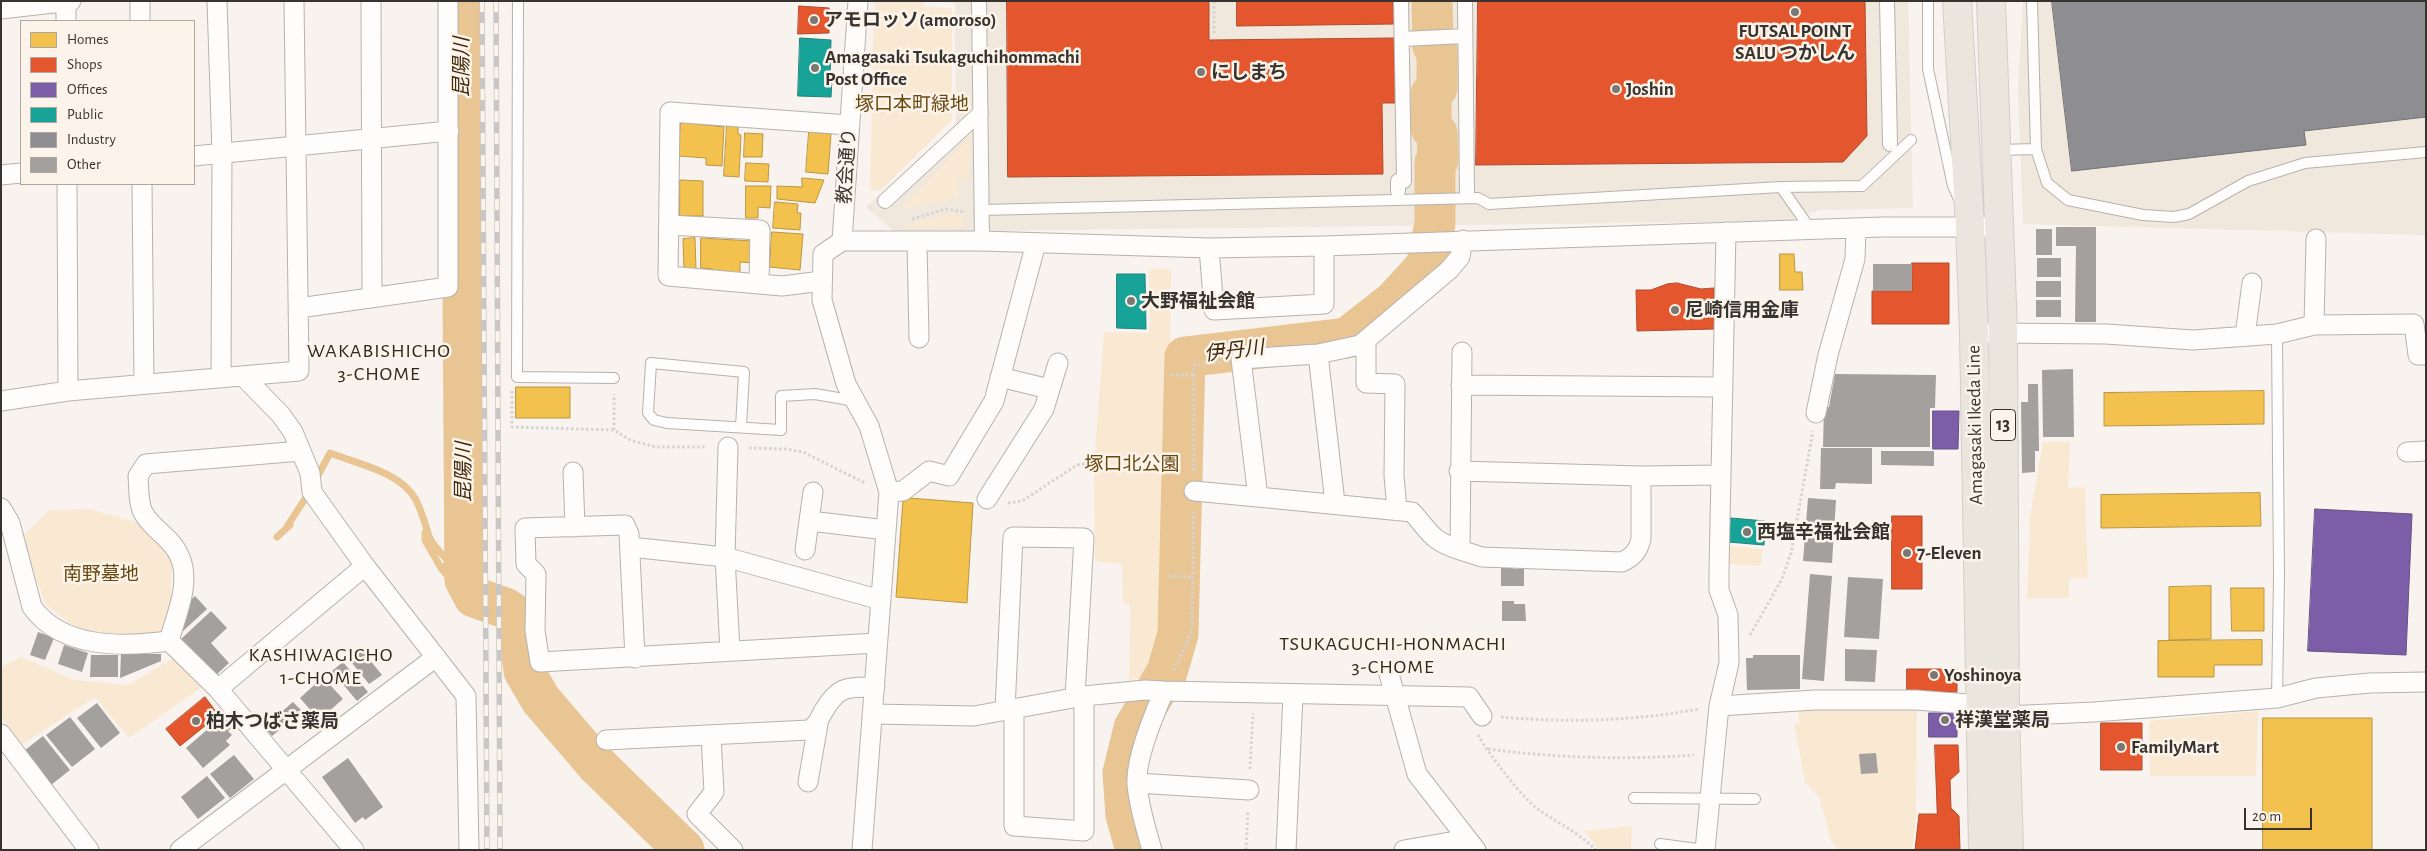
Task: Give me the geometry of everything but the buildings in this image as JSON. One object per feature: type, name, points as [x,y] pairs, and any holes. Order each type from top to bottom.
[{"type":"main road","name":"Amagasaki Ikeda Line","points":[[1957,1],[1970,227],[1993,711],[2009,850]]},
{"type":"main road","name":"Amagasaki Ikeda Line","points":[[1983,850],[1993,711],[2003,333],[1991,1]]},
{"type":"street","points":[[1,9],[71,1]]},
{"type":"street","points":[[140,1],[140,20]]},
{"type":"street","points":[[217,1],[222,152],[221,378]]},
{"type":"street","points":[[1,401],[68,391],[299,371],[294,1]]},
{"type":"street","points":[[371,1],[372,297]]},
{"type":"street","points":[[299,308],[448,287],[448,1]]},
{"type":"street","name":"教会通り","points":[[842,241],[858,1]]},
{"type":"street","points":[[980,1],[982,241]]},
{"type":"street","points":[[1398,191],[1398,181],[1404,181],[1401,1]]},
{"type":"street","points":[[1465,1],[1467,192]]},
{"type":"street","points":[[1887,1],[1890,144]]},
{"type":"street","points":[[66,2],[66,20]]},
{"type":"street","points":[[1402,39],[1465,36]]},
{"type":"street","points":[[822,281],[782,286],[668,276],[670,112],[849,125]]},
{"type":"street","points":[[885,201],[981,112]]},
{"type":"street","points":[[195,156],[449,131]]},
{"type":"street","points":[[1,175],[20,173]]},
{"type":"street","points":[[67,185],[68,391]]},
{"type":"street","points":[[142,185],[144,384]]},
{"type":"street","points":[[669,225],[760,230],[758,284]]},
{"type":"street","points":[[862,850],[889,492],[869,426],[846,384],[822,300],[823,254],[842,241],[982,241],[1209,248],[1856,229],[1883,226],[1999,227]]},
{"type":"street","points":[[1816,413],[1828,355],[1855,259],[1856,229]]},
{"type":"street","points":[[1705,850],[1719,706],[1729,663],[1728,615],[1719,590],[1719,475],[1726,232]]},
{"type":"street","points":[[2314,325],[2316,239]]},
{"type":"street","points":[[1258,497],[1241,360],[1318,354],[1360,345],[1449,270],[1460,256],[1457,240]]},
{"type":"street","points":[[917,242],[918,338]]},
{"type":"street","points":[[889,492],[903,491],[929,472],[949,476],[994,401],[1036,243]]},
{"type":"street","points":[[1209,248],[1214,310],[1324,304],[1324,246]]},
{"type":"street","points":[[2245,336],[2252,283]]},
{"type":"street","points":[[1974,333],[2106,334],[2193,340],[2277,334],[2314,325],[2414,324],[2418,355],[2426,355]]},
{"type":"street","points":[[1366,340],[1366,383],[1395,384],[1394,476],[1397,509]]},
{"type":"street","points":[[1460,550],[1459,471],[1462,352]]},
{"type":"street","points":[[1318,354],[1335,503]]},
{"type":"street","points":[[987,499],[1044,410],[1058,363]]},
{"type":"street","points":[[243,376],[281,415],[293,432],[310,473],[312,492],[365,566],[466,696],[469,850]]},
{"type":"street","points":[[1000,377],[1049,389]]},
{"type":"street","points":[[1461,385],[1722,387]]},
{"type":"street","points":[[728,447],[725,557],[730,651]]},
{"type":"street","points":[[169,641],[182,597],[183,568],[180,555],[171,542],[142,513],[138,476],[146,464],[301,451]]},
{"type":"street","points":[[1459,471],[1641,476],[1719,475]]},
{"type":"street","points":[[573,472],[575,527]]},
{"type":"street","points":[[1194,491],[1335,503],[1412,512],[1428,533],[1441,544],[1482,557],[1622,562],[1632,557],[1638,549],[1641,539],[1641,476]]},
{"type":"street","points":[[805,550],[813,492]]},
{"type":"street","points":[[1,508],[10,522],[32,607],[38,616],[55,628],[81,639],[122,645],[169,641],[218,689],[354,850]]},
{"type":"street","points":[[810,521],[886,530]]},
{"type":"street","points":[[635,658],[630,547],[629,534],[625,525],[525,528],[526,564],[536,574],[535,631],[540,662],[635,658],[730,651],[877,644]]},
{"type":"street","points":[[1013,537],[1084,538],[1079,696],[1084,831],[1014,826],[1010,709],[1013,537]]},
{"type":"street","points":[[630,547],[725,557],[881,600]]},
{"type":"street","points":[[218,689],[365,566]]},
{"type":"street","points":[[180,850],[436,657]]},
{"type":"street","points":[[1389,674],[1417,774],[1471,844]]},
{"type":"street","points":[[1719,706],[1873,699],[1993,711],[2094,712],[2277,698],[2325,687],[2370,683],[2426,682]]},
{"type":"street","points":[[808,782],[818,724],[833,695],[842,689],[875,687]]},
{"type":"street","points":[[873,714],[974,716],[1079,696],[1145,690],[1293,695],[1469,697],[1482,716]]},
{"type":"street","points":[[1152,850],[1144,825],[1137,783],[1150,724],[1164,691]]},
{"type":"street","points":[[1286,850],[1293,695]]},
{"type":"street","points":[[606,740],[809,730],[818,724]]},
{"type":"street","points":[[1,734],[89,850]]},
{"type":"street","points":[[711,736],[714,792],[697,814],[733,850]]},
{"type":"street","points":[[1137,783],[1249,790]]},
{"type":"street","points":[[1404,850],[1471,844]]},
{"type":"lane","points":[[518,1],[517,377],[614,378]]},
{"type":"lane","points":[[1928,1],[1928,69],[1953,186],[1970,227]]},
{"type":"lane","points":[[2032,1],[2036,150],[2047,183],[2068,200],[2143,215],[2174,217],[2189,214],[2248,181],[2305,163],[2426,152]]},
{"type":"lane","points":[[982,213],[1478,198],[1489,204],[1781,187],[1862,186],[1911,140]]},
{"type":"lane","points":[[1996,150],[2036,150]]},
{"type":"lane","points":[[1781,187],[1811,230]]},
{"type":"lane","points":[[2277,334],[2279,577],[2277,698]]},
{"type":"lane","points":[[742,428],[744,372],[651,363],[648,413],[654,420],[742,428],[782,430],[781,396],[815,394],[856,401]]},
{"type":"lane","points":[[1634,798],[1755,799]]},
{"type":"lane","points":[[1660,844],[1705,850]]},
{"type":"path","points":[[1214,1],[1214,36]]},
{"type":"path","points":[[911,219],[946,209],[982,213]]},
{"type":"path","points":[[1171,375],[1194,375]]},
{"type":"path","points":[[517,377],[511,385],[512,428],[614,430],[630,440],[656,447],[786,449],[802,452],[878,490],[889,492]]},
{"type":"path","points":[[614,378],[614,430]]},
{"type":"path","points":[[1729,663],[1753,630],[1782,579],[1791,553],[1799,514],[1816,413]]},
{"type":"path","points":[[1168,576],[1193,577]]},
{"type":"path","points":[[1596,850],[1585,839],[1537,808],[1520,790],[1478,736],[1482,716],[1528,720],[1650,718],[1719,706]]},
{"type":"path","points":[[1488,749],[1538,756],[1635,759],[1715,754]]},
{"type":"shaded area","points":[[929,1],[1908,1],[1913,208],[1820,210],[1785,221],[895,232],[866,207],[956,124],[955,3]]},
{"type":"shaded area","points":[[2023,1],[2426,1],[2426,235],[2023,224],[2018,88]]},
{"type":"green space","name":"塚口本町緑地","points":[[874,1],[924,1],[924,7],[952,8],[952,120],[881,190],[870,190]]},
{"type":"green space","points":[[971,136],[968,178],[958,179],[958,198],[902,209]]},
{"type":"green space","points":[[949,214],[961,217],[964,228],[898,227]]},
{"type":"green space","name":"塚口北公園","points":[[1149,269],[1171,269],[1168,576],[1164,655],[1153,678],[1129,680],[1130,605],[1123,604],[1122,564],[1095,561],[1094,462],[1104,332],[1150,333]]},
{"type":"green space","points":[[2043,442],[2070,442],[2068,488],[2085,487],[2088,578],[2069,579],[2069,598],[2027,599],[2030,518]]},
{"type":"green space","name":"南野墓地","points":[[90,509],[139,523],[172,559],[171,600],[161,633],[116,636],[77,629],[46,605],[32,569],[24,535],[49,510]]},
{"type":"green space","points":[[1728,546],[1762,549],[1761,566],[1727,564]]},
{"type":"green space","points":[[21,657],[75,680],[128,685],[174,658],[202,687],[129,738],[95,697],[21,745],[1,716],[1,667]]},
{"type":"green space","points":[[1798,708],[1917,709],[1916,818],[1912,850],[1840,850],[1831,841],[1819,797],[1805,782],[1794,724],[1799,723]]},
{"type":"green space","points":[[2258,711],[2256,776],[2150,776],[2149,721]]},
{"type":"green space","points":[[1632,826],[1631,850],[1599,850],[1585,831]]},
{"type":"waterway","name":"昆陽川","points":[[461,1],[465,580],[474,597],[505,608],[514,614],[518,622],[524,671],[541,700],[596,764],[684,850]]},
{"type":"waterway","name":"伊丹川","points":[[1136,850],[1126,815],[1123,773],[1134,728],[1167,672],[1178,634],[1185,357],[1347,338],[1393,302],[1426,266],[1435,224],[1435,163],[1438,160],[1437,133],[1431,128],[1431,94],[1437,88],[1437,51],[1433,46],[1432,1]]},
{"type":"waterway","points":[[315,481],[330,453],[378,470],[400,482],[416,500],[429,536],[450,563],[441,568],[459,590],[474,597]]},
{"type":"waterway","points":[[287,527],[309,492]]},
{"type":"waterway","points":[[277,537],[290,525]]},
{"type":"waterway","points":[[425,533],[425,540],[441,568]]},
{"type":"railway","points":[[482,1],[487,850]]},
{"type":"railway","points":[[496,1],[500,850]]},
{"type":"place","name":"FUTSAL POINT SALU つかしん","points":[[1795,12]]},
{"type":"place","name":"アモロッソ(amoroso)","points":[[814,20]]},
{"type":"place","name":"Amagasaki Tsukaguchihommachi Post Office","points":[[815,68]]},
{"type":"place","name":"にしまち","points":[[1201,72]]},
{"type":"place","name":"Joshin","points":[[1616,89]]},
{"type":"place","name":"大野福祉会館","points":[[1131,301]]},
{"type":"place","name":"尼崎信用金庫","points":[[1675,310]]},
{"type":"place","name":"西塩辛福祉会館","points":[[1747,532]]},
{"type":"place","name":"7-Eleven","points":[[1907,553]]},
{"type":"place","name":"Yoshinoya","points":[[1934,675]]},
{"type":"place","name":"祥漢堂薬局","points":[[1945,720]]},
{"type":"place","name":"柏木つばさ薬局","points":[[196,721]]},
{"type":"place","name":"FamilyMart","points":[[2121,747]]},
{"type":"district","name":"WAKABISHICHO 3-CHOME","points":[[379,362]]},
{"type":"district","name":"TSUKAGUCHI-HONMACHI 3-CHOME","points":[[1393,656]]},
{"type":"district","name":"KASHIWAGICHO 1-CHOME","points":[[321,666]]}]
